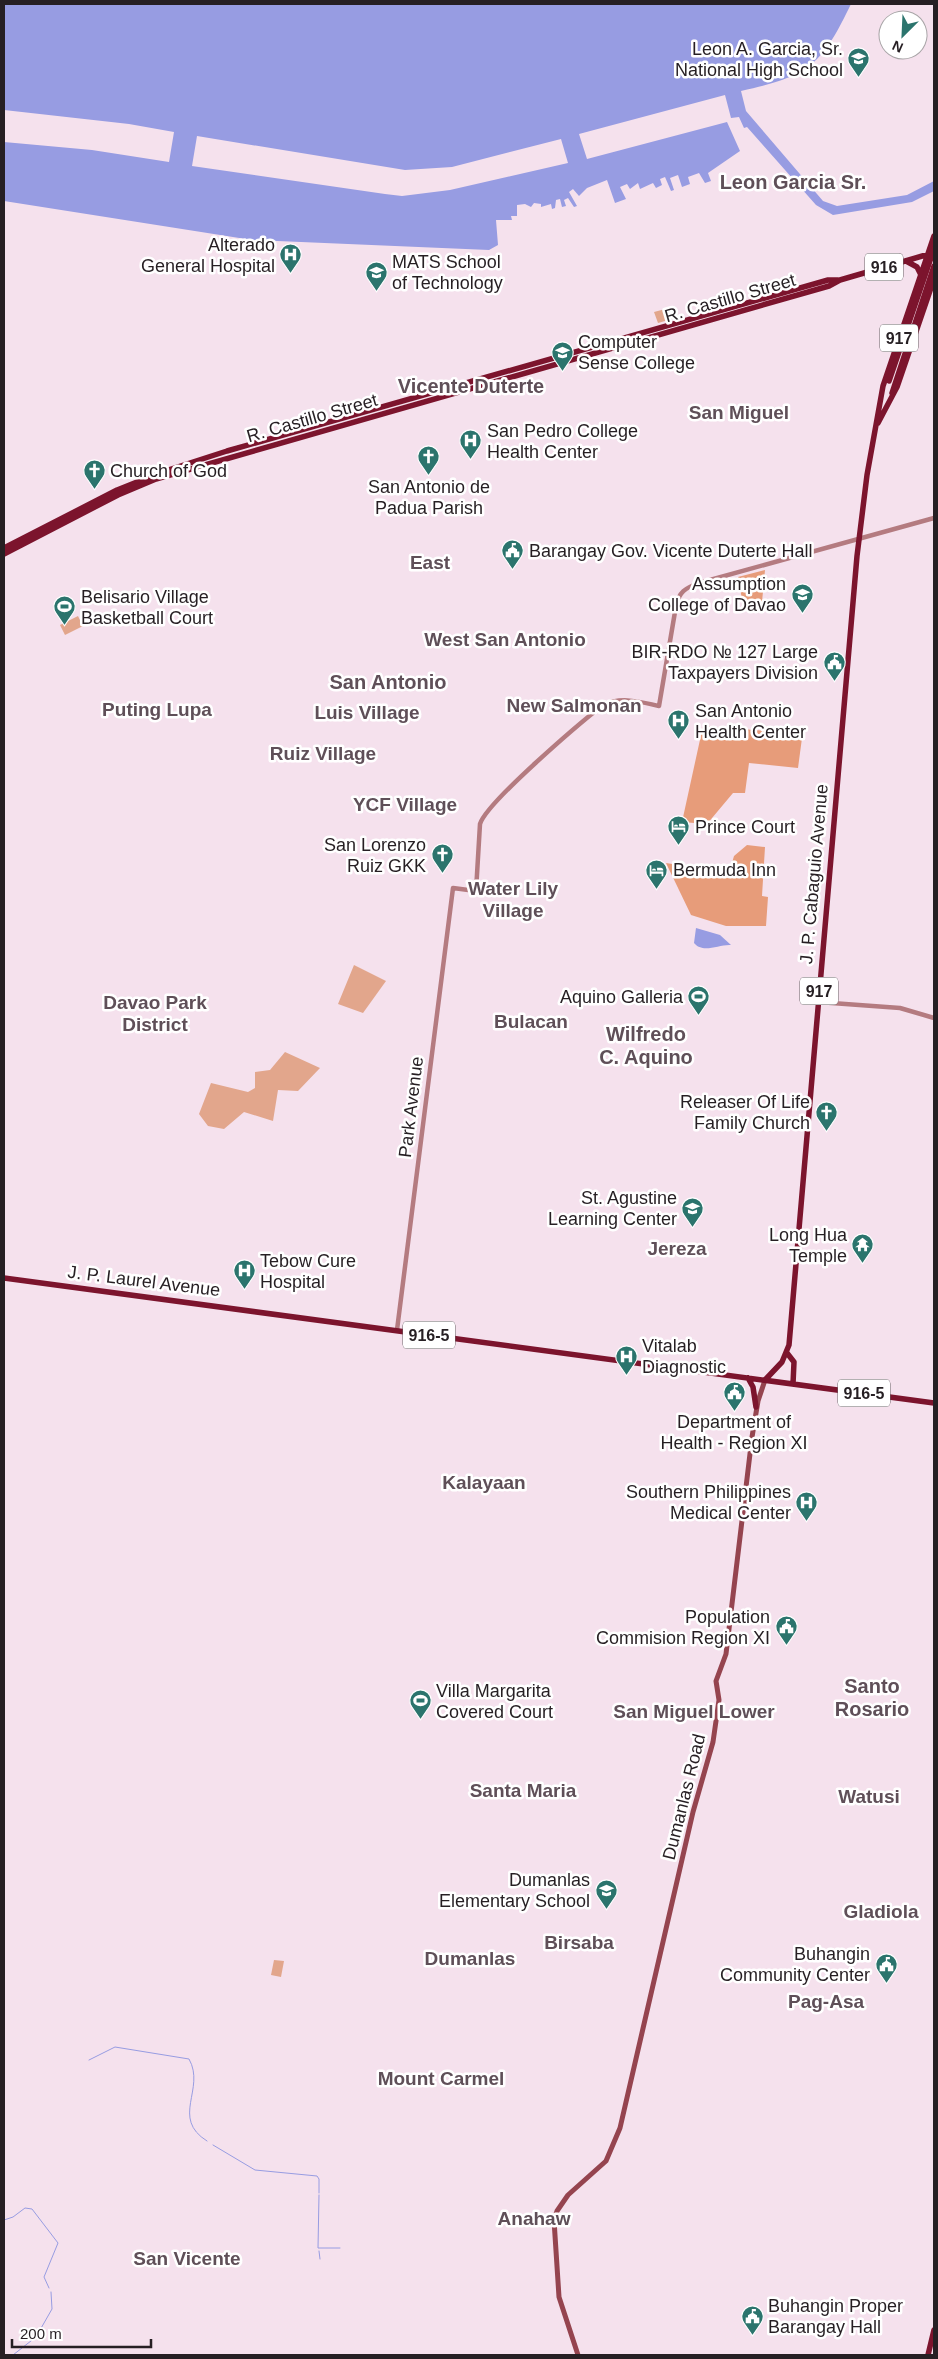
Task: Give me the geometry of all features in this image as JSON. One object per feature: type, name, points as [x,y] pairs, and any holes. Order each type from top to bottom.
[{"type":"main road","name":"916","points":[[932,252],[934,236]]},
{"type":"main road","points":[[932,252],[934,261]]},
{"type":"main road","points":[[889,405],[892,381],[932,252]]},
{"type":"main road","name":"R. Castillo Street","points":[[4,554],[118,495],[156,479],[290,437],[782,296],[828,280],[840,280],[932,252]]},
{"type":"main road","name":"J. P. Cabaguio Avenue","points":[[788,1353],[858,539],[867,475],[878,424],[880,401],[921,276],[932,252]]},
{"type":"main road","points":[[906,261],[916,267],[921,276]]},
{"type":"main road","points":[[880,401],[892,381],[934,266]]},
{"type":"main road","name":"J. P. Cabaguio Avenue","points":[[878,424],[889,405],[934,279]]},
{"type":"main road","points":[[928,297],[934,293]]},
{"type":"main road","name":"R. Castillo Street","points":[[4,548],[116,490],[162,472],[227,451],[290,437]]},
{"type":"main road","name":"J. P. Laurel Avenue","points":[[4,1278],[934,1403]]},
{"type":"main road","points":[[765,1380],[781,1365],[788,1353],[794,1362],[793,1384]]},
{"type":"main road","points":[[748,1378],[753,1387],[756,1407]]},
{"type":"main road","name":"Dumanlas Road","points":[[578,2355],[559,2297],[554,2220],[557,2210],[568,2195],[606,2161],[620,2128],[693,1812],[713,1742],[718,1700],[716,1681],[726,1654],[756,1407],[765,1380]]},
{"type":"main road","points":[[928,2355],[934,2330]]},
{"type":"street","points":[[858,539],[934,518]]},
{"type":"street","name":"Park Avenue","points":[[397,1330],[453,888],[476,891],[480,824],[485,814],[603,704],[611,701],[626,700],[659,706],[676,606],[680,593],[686,588],[858,539]]},
{"type":"street","points":[[818,1002],[900,1008],[934,1018]]},
{"type":"shaded area","points":[[669,308],[672,319],[658,323],[654,312]]},
{"type":"shaded area","points":[[765,570],[762,602],[743,605],[738,577]]},
{"type":"shaded area","points":[[78,616],[83,626],[65,635],[60,625]]},
{"type":"shaded area","points":[[703,726],[792,733],[791,737],[802,738],[798,768],[749,763],[745,793],[733,793],[707,824],[682,822]]},
{"type":"shaded area","points":[[747,845],[765,847],[762,896],[768,897],[766,926],[726,926],[691,915],[666,863],[729,873],[734,856]]},
{"type":"shaded area","points":[[354,965],[386,981],[363,1013],[338,1004]]},
{"type":"shaded area","points":[[285,1052],[320,1068],[298,1091],[278,1090],[273,1121],[244,1112],[224,1129],[208,1126],[199,1114],[211,1083],[248,1092],[255,1088],[255,1072],[270,1070]]},
{"type":"shaded area","points":[[274,1960],[284,1961],[281,1977],[271,1975]]},
{"type":"water","points":[[4,4],[851,4],[831,42],[810,65],[783,80],[741,91],[746,111],[823,201],[837,206],[907,195],[934,181],[934,191],[912,202],[833,215],[816,205],[747,127],[744,128],[739,117],[731,118],[725,95],[579,134],[587,159],[727,122],[740,151],[708,173],[711,181],[705,183],[699,173],[688,177],[690,184],[682,187],[678,175],[670,178],[674,190],[671,191],[665,177],[660,179],[662,185],[656,188],[653,183],[640,189],[638,183],[630,189],[627,184],[620,187],[626,199],[615,203],[607,180],[587,188],[579,196],[573,189],[569,192],[577,206],[574,207],[568,198],[564,200],[566,206],[562,207],[560,199],[556,200],[555,208],[552,209],[551,204],[541,207],[541,204],[534,203],[531,207],[525,204],[517,205],[517,216],[511,216],[512,220],[496,220],[498,245],[489,250],[252,240],[4,201],[4,142],[92,150],[169,162],[174,132],[129,124],[4,110]],"holes":[[[197,136],[405,170],[452,167],[561,139],[568,163],[450,190],[402,196],[192,166]]]},
{"type":"water","points":[[696,928],[720,935],[731,945],[702,948],[694,943]]},
{"type":"waterway","points":[[89,2060],[115,2047],[189,2059],[194,2081],[190,2103],[191,2123],[196,2132],[207,2141]]},
{"type":"waterway","points":[[213,2145],[255,2170],[317,2176],[319,2179],[319,2193]]},
{"type":"waterway","points":[[319,2195],[318,2248],[340,2248]]},
{"type":"waterway","points":[[4,2220],[13,2217],[25,2208],[32,2209],[58,2243],[44,2277],[49,2288]]},
{"type":"waterway","points":[[319,2251],[320,2259]]},
{"type":"waterway","points":[[13,2355],[36,2337],[52,2309],[51,2292]]},
{"type":"place","name":"Leon A. Garcia, Sr. National High School","points":[[859,78]]},
{"type":"place","name":"Alterado General Hospital","points":[[291,274]]},
{"type":"place","name":"MATS School of Technology","points":[[376,291]]},
{"type":"place","name":"Computer Sense College","points":[[562,371]]},
{"type":"place","name":"San Pedro College Health Center","points":[[471,460]]},
{"type":"place","name":"San Antonio de Padua Parish","points":[[429,476]]},
{"type":"place","name":"Church of God","points":[[94,490]]},
{"type":"place","name":"Barangay Gov. Vicente Duterte Hall","points":[[513,570]]},
{"type":"place","name":"Assumption College of Davao","points":[[802,613]]},
{"type":"place","name":"Belisario Village Basketball Court","points":[[65,626]]},
{"type":"place","name":"BIR-RDO № 127 Large Taxpayers Division","points":[[834,681]]},
{"type":"place","name":"San Antonio Health Center","points":[[679,740]]},
{"type":"place","name":"Prince Court","points":[[679,846]]},
{"type":"place","name":"San Lorenzo Ruiz GKK","points":[[442,874]]},
{"type":"place","name":"Bermuda Inn","points":[[657,889]]},
{"type":"place","name":"Aquino Galleria","points":[[699,1016]]},
{"type":"place","name":"Releaser Of Life Family Church","points":[[826,1131]]},
{"type":"place","name":"St. Agustine Learning Center","points":[[693,1227]]},
{"type":"place","name":"Long Hua Temple","points":[[863,1264]]},
{"type":"place","name":"Tebow Cure Hospital","points":[[244,1290]]},
{"type":"place","name":"Vitalab Diagnostic","points":[[626,1375]]},
{"type":"place","name":"Department of Health - Region XI","points":[[734,1411]]},
{"type":"place","name":"Southern Philippines Medical Center","points":[[807,1521]]},
{"type":"place","name":"Population Commision Region XI","points":[[786,1646]]},
{"type":"place","name":"Villa Margarita Covered Court","points":[[420,1720]]},
{"type":"place","name":"Dumanlas Elementary School","points":[[606,1909]]},
{"type":"place","name":"Buhangin Community Center","points":[[886,1983]]},
{"type":"place","name":"Buhangin Proper Barangay Hall","points":[[752,2335]]},
{"type":"district","name":"Leon Garcia Sr.","points":[[793,182]]},
{"type":"district","name":"Vicente Duterte","points":[[471,386]]},
{"type":"district","name":"San Miguel","points":[[739,412]]},
{"type":"district","name":"East","points":[[430,562]]},
{"type":"district","name":"West San Antonio","points":[[505,639]]},
{"type":"district","name":"San Antonio","points":[[388,682]]},
{"type":"district","name":"New Salmonan","points":[[574,705]]},
{"type":"district","name":"Puting Lupa","points":[[157,709]]},
{"type":"district","name":"Luis Village","points":[[367,712]]},
{"type":"district","name":"Ruiz Village","points":[[323,753]]},
{"type":"district","name":"YCF Village","points":[[405,804]]},
{"type":"district","name":"Water Lily Village","points":[[513,899]]},
{"type":"district","name":"Davao Park District","points":[[155,1013]]},
{"type":"district","name":"Bulacan","points":[[531,1021]]},
{"type":"district","name":"Wilfredo C. Aquino","points":[[646,1046]]},
{"type":"district","name":"Jereza","points":[[677,1248]]},
{"type":"district","name":"Kalayaan","points":[[484,1482]]},
{"type":"district","name":"Santo Rosario","points":[[872,1698]]},
{"type":"district","name":"San Miguel Lower","points":[[694,1711]]},
{"type":"district","name":"Santa Maria","points":[[523,1790]]},
{"type":"district","name":"Watusi","points":[[869,1796]]},
{"type":"district","name":"Gladiola","points":[[881,1911]]},
{"type":"district","name":"Birsaba","points":[[579,1942]]},
{"type":"district","name":"Dumanlas","points":[[470,1958]]},
{"type":"district","name":"Pag-Asa","points":[[826,2001]]},
{"type":"district","name":"Mount Carmel","points":[[441,2078]]},
{"type":"district","name":"Anahaw","points":[[534,2218]]},
{"type":"district","name":"San Vicente","points":[[187,2258]]}]
